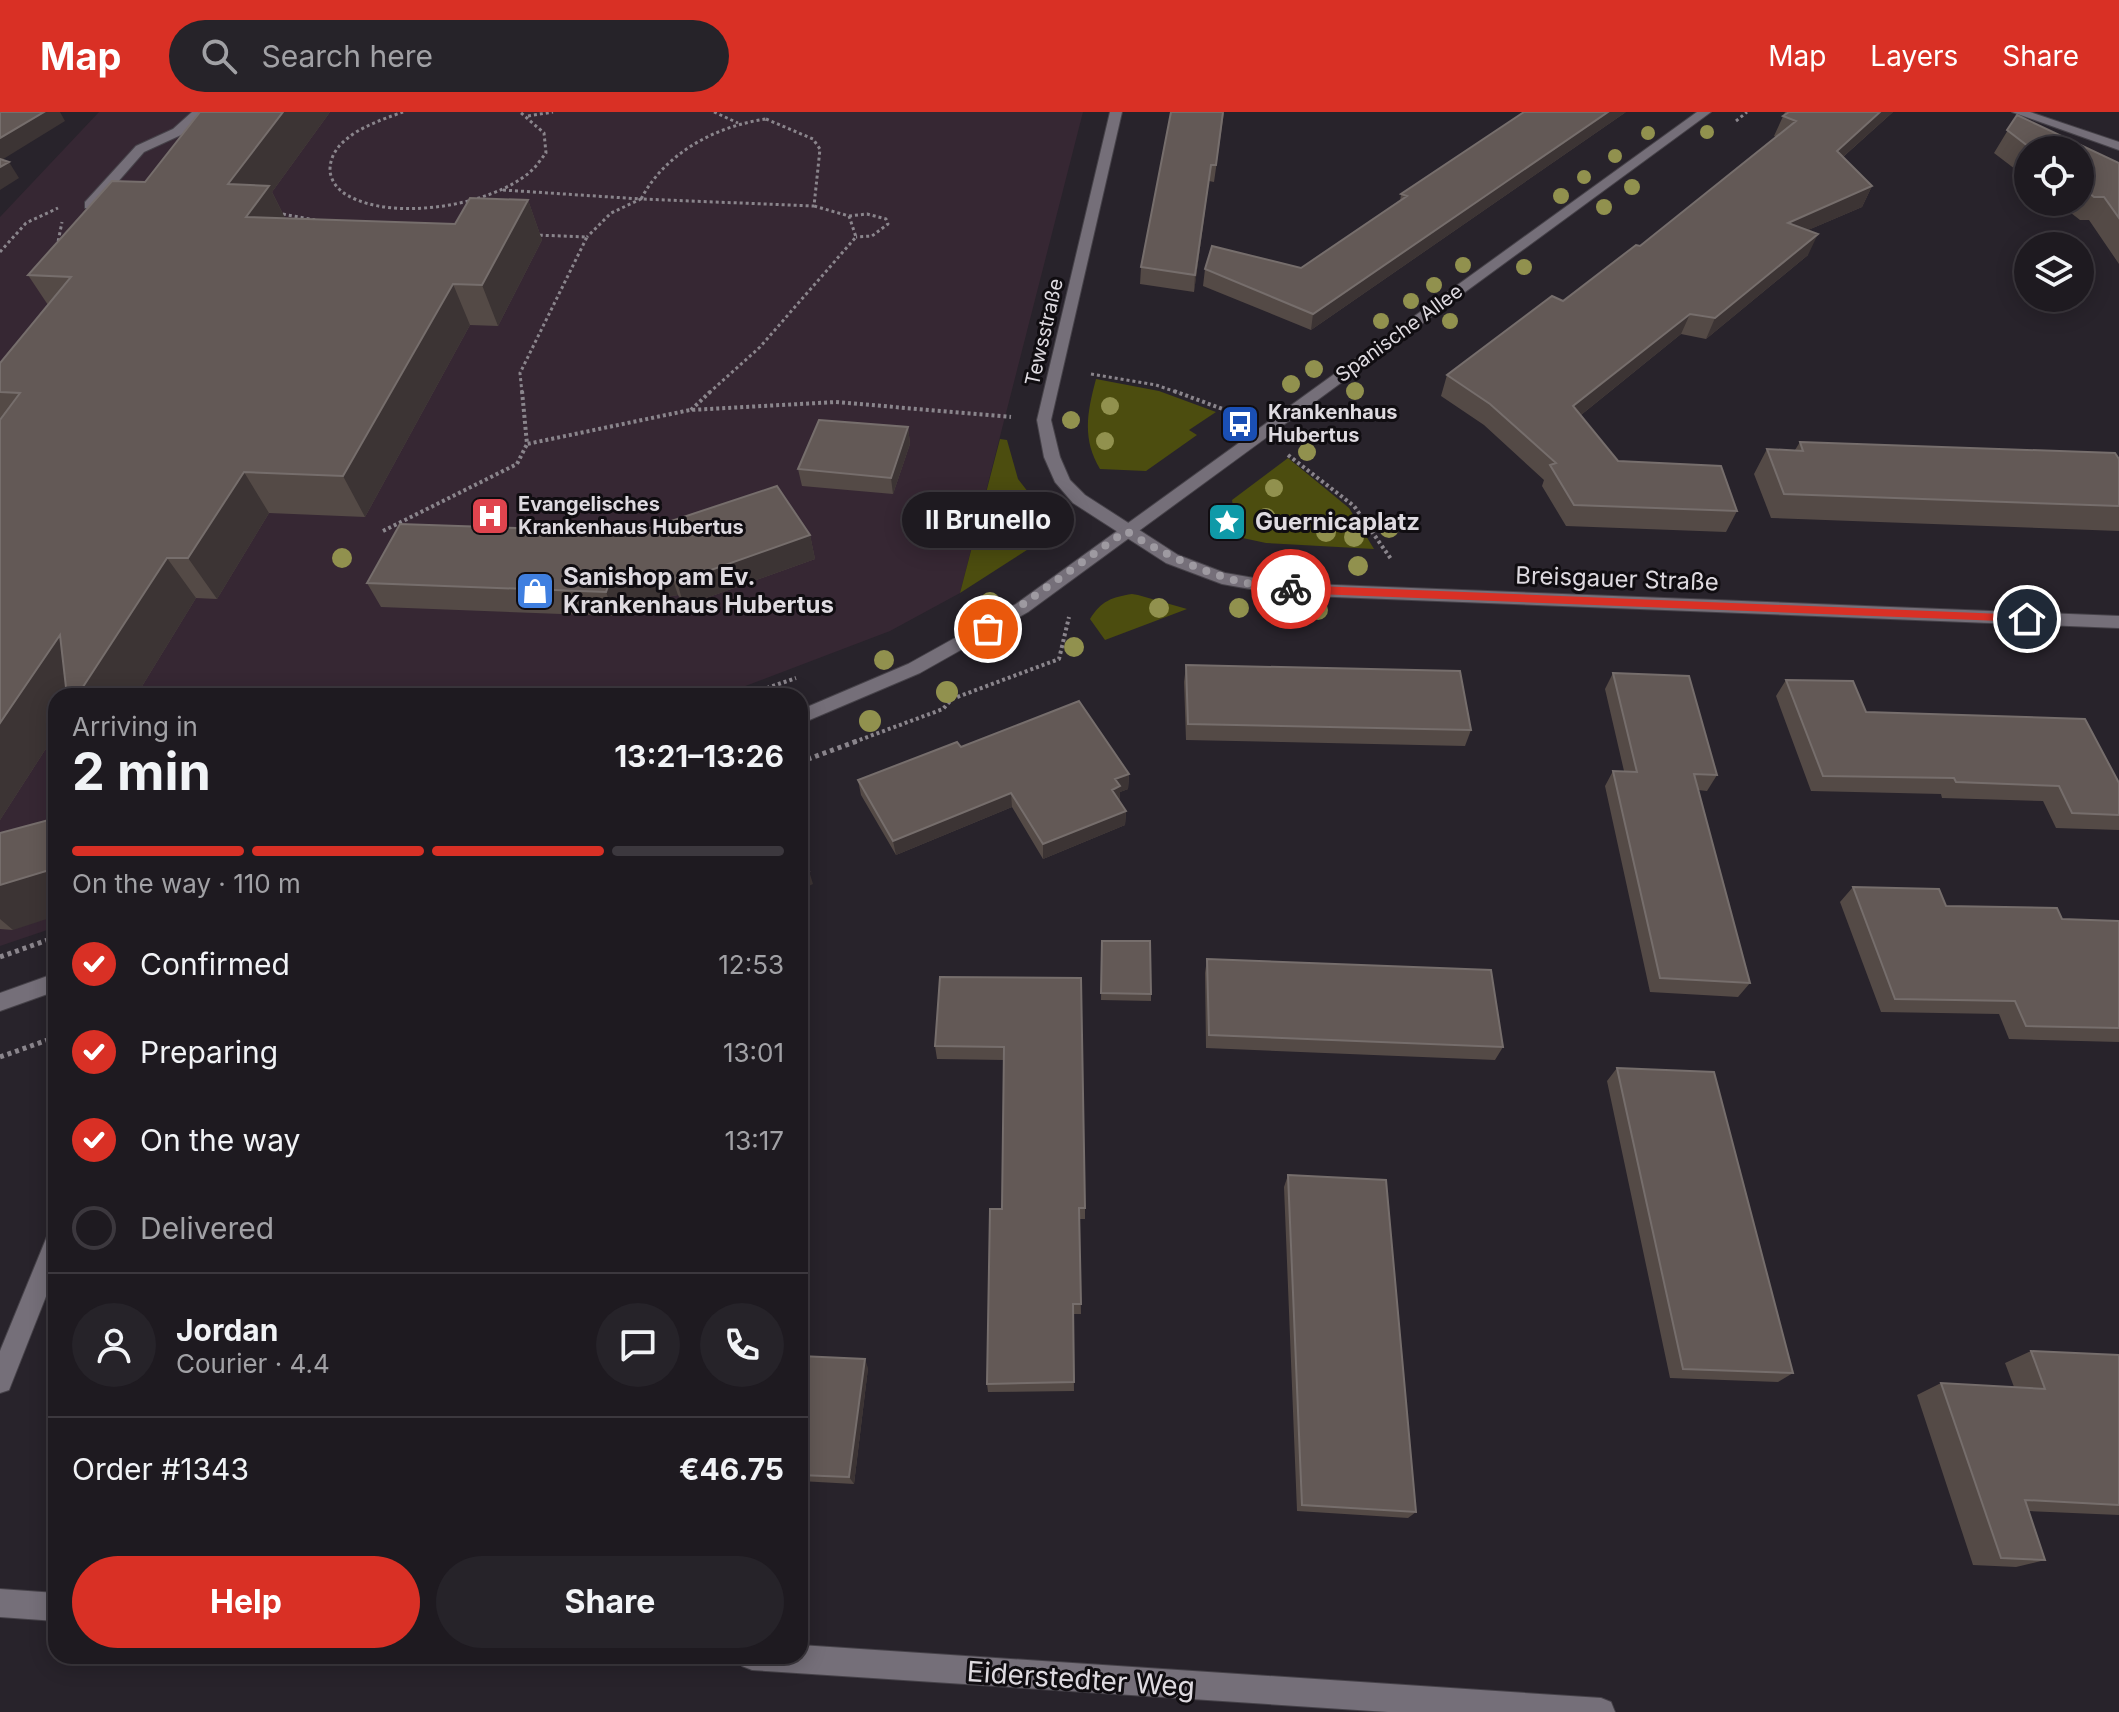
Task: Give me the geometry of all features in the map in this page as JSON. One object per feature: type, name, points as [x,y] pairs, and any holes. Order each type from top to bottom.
[{"type":"street","points":[[90,205],[140,149],[177,132],[199,112]]},
{"type":"street","name":"Tewsstraße","points":[[1116,112],[1044,420],[1052,457],[1063,482],[1079,499],[1126,531]]},
{"type":"street","name":"Spanische Allee","points":[[808,714],[900,677],[962,646],[1022,608],[1705,112]]},
{"type":"street","points":[[2018,112],[2119,146]]},
{"type":"street","name":"Breisgauer Straße","points":[[1126,531],[1172,559],[1222,578],[1284,589],[2119,622]]},
{"type":"street","points":[[0,1002],[48,985]]},
{"type":"street","points":[[0,1381],[48,1262]]},
{"type":"street","points":[[0,1603],[48,1606]]},
{"type":"street","name":"Eiderstedter Weg","points":[[808,1660],[1601,1712]]},
{"type":"path","points":[[403,112],[378,121],[343,143],[333,156],[329,169],[332,181],[341,192],[377,207],[402,210],[455,206],[503,190],[537,166],[545,153],[547,140],[543,128],[520,112]]},
{"type":"path","points":[[527,116],[553,112]]},
{"type":"path","points":[[714,112],[738,123]]},
{"type":"path","points":[[383,531],[517,464],[527,444],[520,373],[587,237],[609,212],[641,199],[651,180],[672,157],[738,123],[766,119],[813,139],[820,149],[814,206]]},
{"type":"path","points":[[503,190],[814,206],[849,216],[879,215],[886,219],[888,224],[872,236],[856,237],[760,347],[690,410]]},
{"type":"path","points":[[55,257],[66,204],[90,205]]},
{"type":"path","points":[[394,219],[402,210]]},
{"type":"path","points":[[270,212],[315,220]]},
{"type":"path","points":[[849,216],[856,237]]},
{"type":"path","points":[[523,234],[587,237]]},
{"type":"path","points":[[1091,374],[1156,385],[1239,415]]},
{"type":"path","points":[[527,444],[690,410],[836,402],[1012,417]]},
{"type":"path","points":[[1287,455],[1354,506],[1391,559]]},
{"type":"path","points":[[808,759],[943,709],[952,699],[1059,659],[1068,618],[1074,608]]},
{"type":"path","points":[[767,688],[798,677]]},
{"type":"path","points":[[0,957],[48,940]]},
{"type":"path","points":[[0,1057],[48,1040]]},
{"type":"shaded area","name":"Evangelisches Krankenhaus Hubertus","points":[[99,112],[1083,112],[960,593],[890,631],[740,688],[48,688],[48,930],[0,946],[0,217]]},
{"type":"shaded area","points":[[1096,379],[1159,391],[1216,412],[1189,430],[1197,435],[1146,471],[1100,469],[1088,436],[1090,403]]},
{"type":"shaded area","points":[[1000,439],[1007,440],[1018,479],[1039,506],[1039,533],[1030,548],[960,593]]},
{"type":"shaded area","points":[[1288,458],[1349,508],[1374,549],[1266,543],[1238,537],[1232,500]]},
{"type":"shaded area","points":[[1132,594],[1187,609],[1105,640],[1090,619],[1108,601]]},
{"type":"building","points":[[0,112],[44,112],[0,138]]},
{"type":"building","points":[[200,112],[283,112],[228,184],[269,186],[246,217],[455,224],[470,198],[528,200],[482,285],[453,284],[343,476],[244,472],[188,558],[167,558],[82,688],[66,688],[60,635],[0,723],[0,420],[20,393],[0,392],[0,363],[71,277],[28,275],[112,181],[145,182]]},
{"type":"building","points":[[1171,112],[1223,112],[1216,165],[1211,165],[1195,275],[1141,267]]},
{"type":"building","points":[[1524,112],[1608,112],[1313,314],[1205,269],[1212,246],[1301,268],[1407,196],[1401,194]]},
{"type":"building","points":[[1789,112],[1880,112],[1837,151],[1872,186],[1788,223],[1818,234],[1715,318],[1690,314],[1573,406],[1618,461],[1721,466],[1737,511],[1574,505],[1550,465],[1556,463],[1490,404],[1447,375],[1552,296],[1563,301],[1636,245],[1640,246],[1796,121],[1783,116]]},
{"type":"building","points":[[2017,115],[2062,136],[2015,136],[2007,130]]},
{"type":"building","points":[[2094,151],[2119,163],[2119,218],[2104,197],[2094,197]]},
{"type":"building","points":[[819,420],[908,427],[891,478],[798,469]]},
{"type":"building","points":[[1800,442],[2115,453],[2119,459],[2119,506],[1784,494],[1767,449],[1803,451]]},
{"type":"building","points":[[777,486],[810,535],[677,582],[670,571],[610,581],[606,592],[367,583],[400,524],[638,532]]},
{"type":"building","points":[[1186,665],[1460,671],[1471,730],[1188,724]]},
{"type":"building","points":[[1613,673],[1689,676],[1717,775],[1694,774],[1750,983],[1660,978],[1613,771],[1637,772]]},
{"type":"building","points":[[1786,680],[1853,681],[1866,712],[2085,719],[2119,783],[2119,815],[2072,813],[2059,786],[1956,782],[1954,778],[1823,776]]},
{"type":"building","points":[[1079,701],[1129,774],[1115,779],[1120,786],[1112,790],[1126,811],[1043,844],[1011,793],[893,841],[858,780],[957,742],[961,747]]},
{"type":"building","points":[[48,820],[48,870],[0,885],[0,833]]},
{"type":"building","points":[[1853,887],[1939,889],[1946,906],[2057,908],[2062,919],[2119,921],[2119,1028],[2026,1026],[2015,1001],[1895,999]]},
{"type":"building","points":[[1102,941],[1150,941],[1151,994],[1101,993]]},
{"type":"building","points":[[1207,959],[1491,970],[1503,1047],[1209,1035]]},
{"type":"building","points":[[940,977],[1081,978],[1085,1208],[1079,1208],[1081,1304],[1073,1304],[1074,1382],[987,1384],[990,1209],[1002,1209],[1004,1047],[935,1046]]},
{"type":"building","points":[[1617,1068],[1714,1072],[1793,1373],[1683,1369]]},
{"type":"building","points":[[1288,1175],[1386,1180],[1416,1512],[1302,1505]]},
{"type":"building","points":[[2031,1351],[2119,1355],[2119,1505],[2025,1500],[2045,1560],[2001,1558],[1941,1383],[2045,1389]]},
{"type":"building","points":[[808,1356],[865,1359],[849,1477],[808,1475]]},
{"type":"way so far","points":[[988,629],[1022,608],[1126,531],[1172,559],[1222,578],[1291,589]]},
{"type":"place","name":"Krankenhaus Hubertus","points":[[1240,424]]},
{"type":"place","name":"Evangelisches Krankenhaus Hubertus","points":[[490,516]]},
{"type":"place","name":"Guernicaplatz","points":[[1227,522]]},
{"type":"place","name":"Sanishop am Ev. Krankenhaus Hubertus","points":[[535,591]]},
{"type":"place","name":"Il Brunello","points":[[988,629]]},
{"type":"route","points":[[1291,589],[2027,619]]}]
